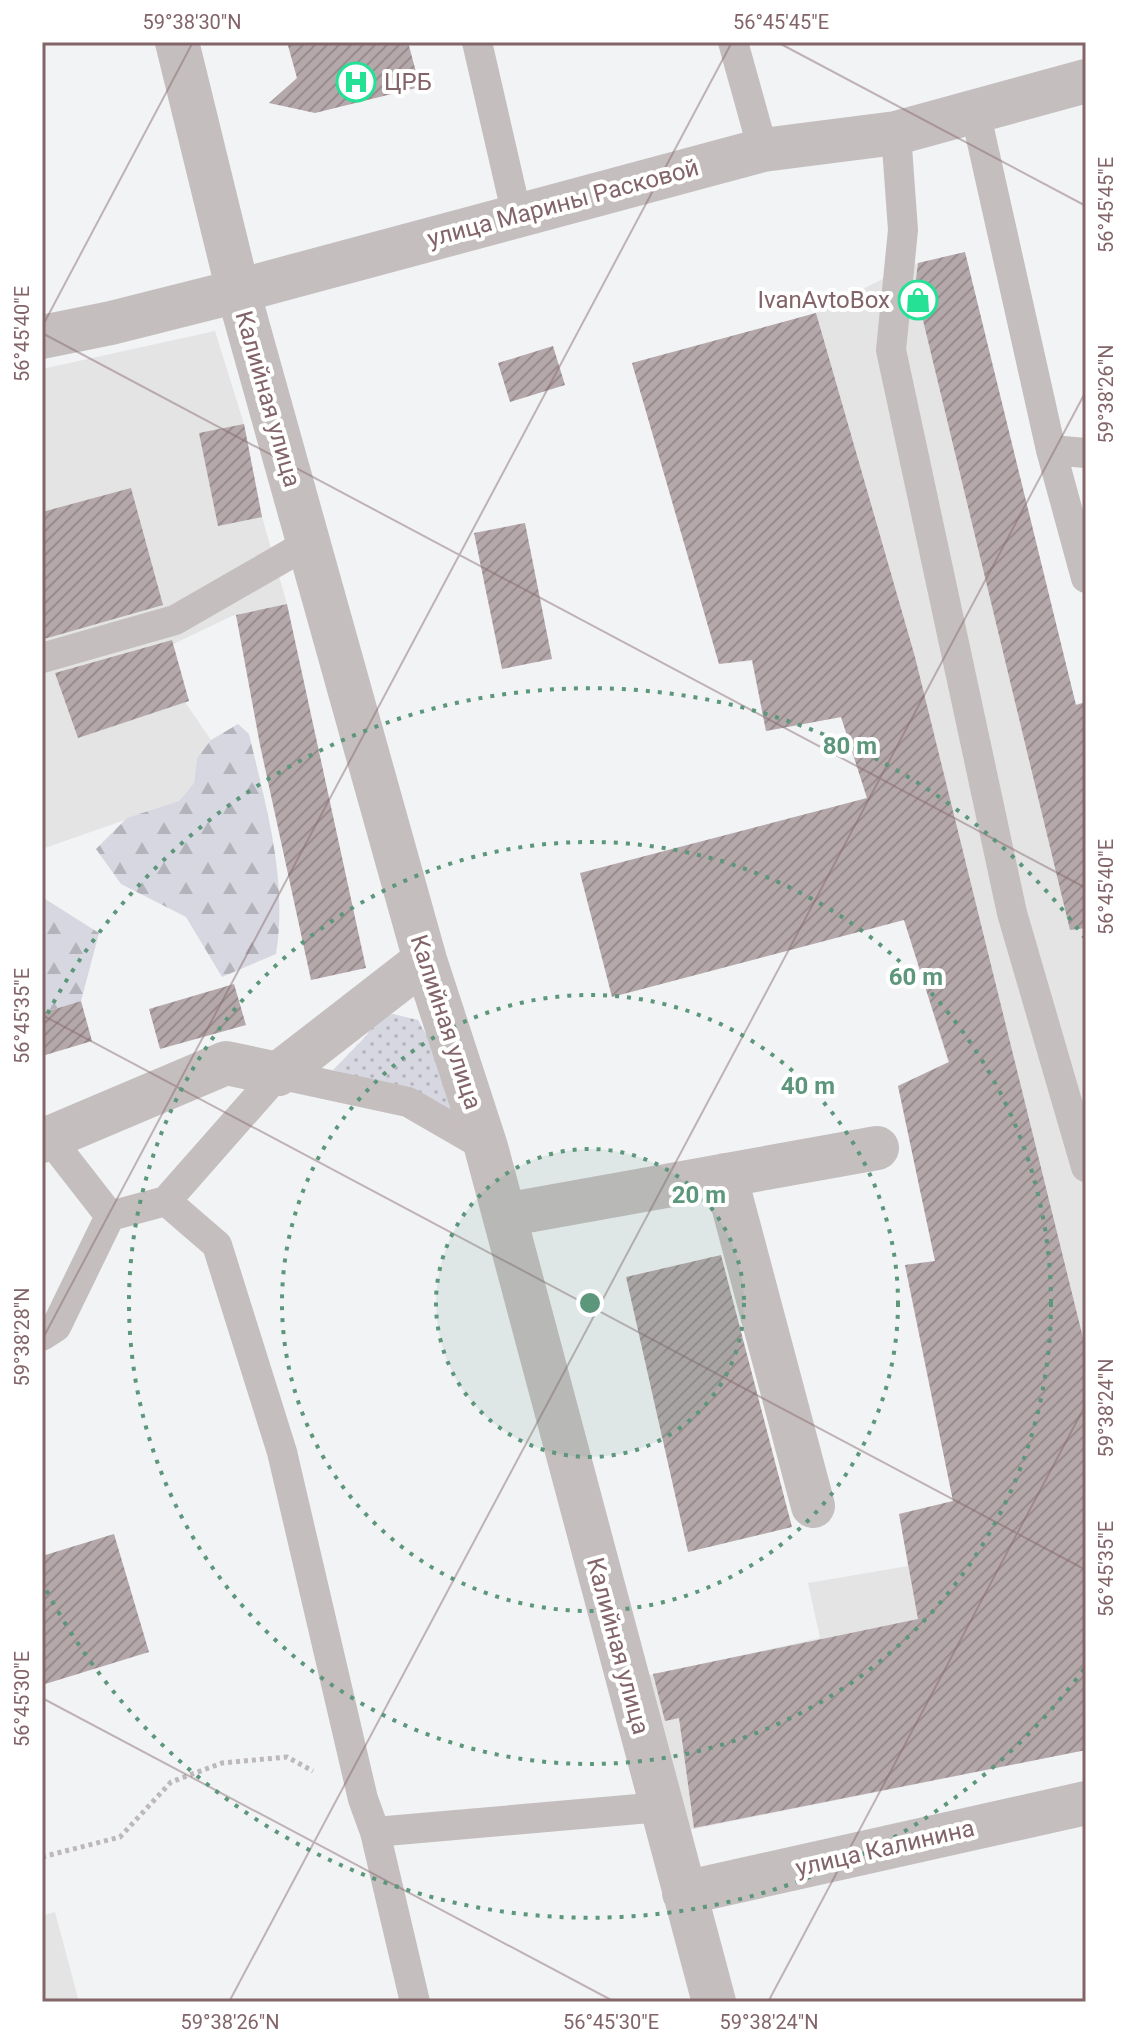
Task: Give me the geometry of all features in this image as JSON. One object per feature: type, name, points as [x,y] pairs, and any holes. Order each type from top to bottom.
[{"type":"street","name":"Калийная улица","points":[[177,42],[238,291],[425,960],[486,1147],[714,2002]]},
{"type":"street","name":"улица Марины Расковой","points":[[42,337],[238,291],[763,150],[896,133],[1086,81]]},
{"type":"street","points":[[46,1140],[226,1063],[278,1074],[425,960]]},
{"type":"street","points":[[504,1215],[877,1148]]},
{"type":"street","points":[[725,1175],[813,1506]]},
{"type":"street","name":"улица Калинина","points":[[684,1893],[1086,1803]]},
{"type":"lane","points":[[477,42],[517,216]]},
{"type":"lane","points":[[733,42],[763,150]]},
{"type":"lane","points":[[975,111],[1051,450],[1086,578]]},
{"type":"lane","points":[[896,133],[903,230],[891,350],[1012,913],[1086,1167]]},
{"type":"lane","points":[[1051,450],[1086,453]]},
{"type":"lane","points":[[42,658],[175,620],[309,543]]},
{"type":"lane","points":[[42,1336],[56,1327],[110,1216],[166,1201],[278,1074],[408,1102],[486,1147]]},
{"type":"lane","points":[[46,1140],[110,1216]]},
{"type":"lane","points":[[166,1201],[217,1245],[282,1452],[363,1799],[375,1832],[415,2002]]},
{"type":"lane","points":[[375,1832],[661,1807]]},
{"type":"path","points":[[42,1857],[120,1837],[171,1782],[222,1763],[287,1757],[363,1799]]},
{"type":"shaded area","points":[[965,252],[1075,704],[1086,703],[1086,1750],[679,1832],[638,1678],[820,1638],[808,1583],[908,1566],[899,1514],[953,1501],[905,1265],[935,1261],[898,1086],[948,1062],[842,717],[766,731],[752,661],[719,664],[632,363],[816,313],[910,265]]},
{"type":"shaded area","points":[[215,331],[244,424],[262,517],[287,604],[232,616],[167,647],[185,702],[211,740],[197,758],[194,783],[179,801],[42,849],[42,369]]},
{"type":"shaded area","points":[[55,1912],[79,2002],[42,2002],[42,1916]]},
{"type":"green space","points":[[238,724],[249,734],[268,816],[277,871],[279,926],[276,954],[222,977],[186,917],[121,884],[96,849],[127,818],[179,801],[194,783],[197,758],[211,740]]},
{"type":"green space","points":[[42,897],[99,933],[81,1001],[42,1013]]},
{"type":"green space","points":[[393,1014],[418,1020],[432,1045],[452,1113],[401,1090],[333,1070],[366,1036],[379,1016]]},
{"type":"building","name":"ЦРБ","points":[[287,42],[408,42],[420,87],[315,113],[269,103],[297,78]]},
{"type":"building","points":[[965,252],[1076,705],[1086,702],[1086,928],[1070,930],[915,287],[918,263]]},
{"type":"building","points":[[816,313],[915,657],[1086,1350],[1086,1750],[694,1828],[679,1718],[665,1721],[653,1674],[918,1619],[899,1514],[953,1501],[905,1265],[935,1261],[898,1086],[949,1062],[904,920],[612,997],[580,873],[867,798],[841,717],[766,731],[752,660],[719,664],[632,363]]},
{"type":"building","points":[[553,346],[565,385],[510,402],[498,363]]},
{"type":"building","points":[[244,424],[262,517],[218,526],[199,433]]},
{"type":"building","points":[[131,488],[163,605],[44,639],[42,512]]},
{"type":"building","points":[[525,523],[552,659],[502,669],[474,533]]},
{"type":"building","points":[[287,604],[366,968],[311,980],[260,745],[236,615]]},
{"type":"building","points":[[172,640],[189,701],[78,738],[55,673]]},
{"type":"building","points":[[234,984],[246,1025],[160,1049],[149,1009]]},
{"type":"building","points":[[81,1001],[92,1041],[42,1056],[42,1013]]},
{"type":"building","points":[[721,1255],[792,1527],[688,1552],[626,1277]]},
{"type":"building","points":[[114,1534],[149,1652],[42,1685],[42,1556]]},
{"type":"place","name":"ЦРБ","points":[[356,82]]},
{"type":"place","name":"IvanAvtoBox","points":[[918,300]]}]
